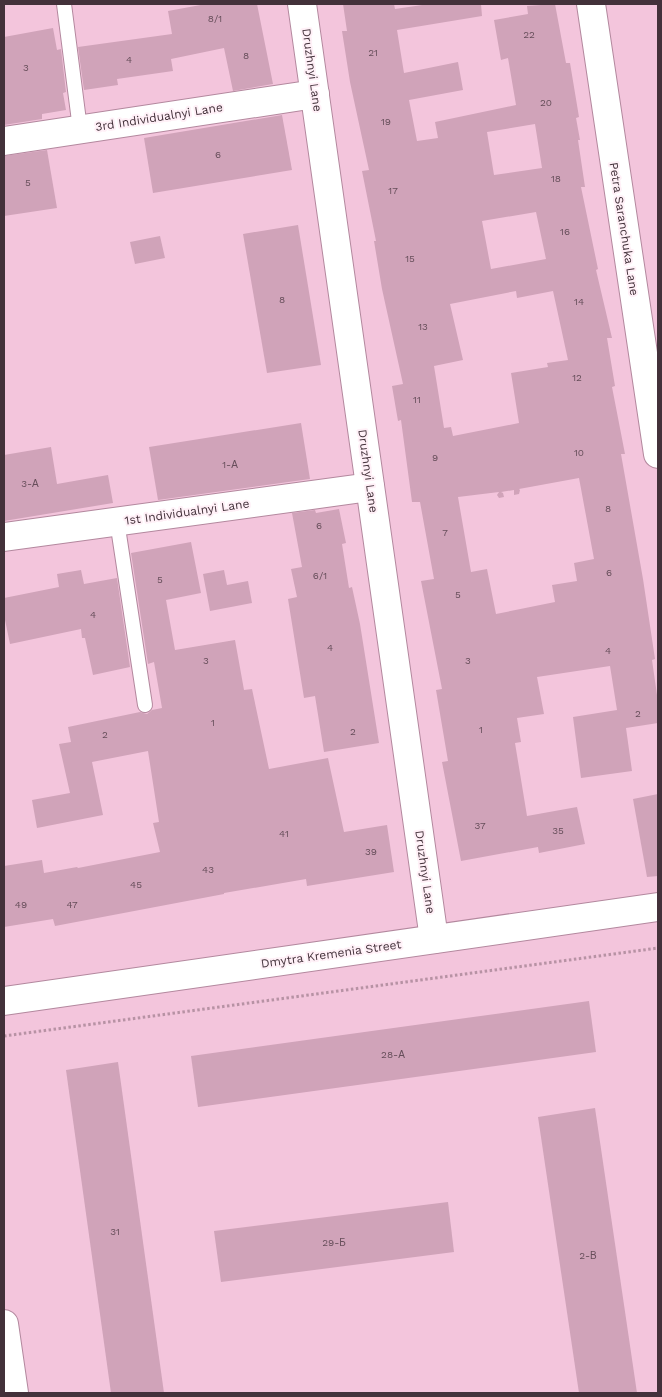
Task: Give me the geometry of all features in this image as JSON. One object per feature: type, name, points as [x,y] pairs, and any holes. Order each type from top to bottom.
[{"type":"street","name":"Druzhnyi Lane","points":[[302,4],[434,939]]},
{"type":"street","name":"Petra Saranchuka Lane","points":[[591,4],[658,454]]},
{"type":"street","name":"3rd Individualnyi Lane","points":[[4,140],[315,94]]},
{"type":"street","name":"1st Individualnyi Lane","points":[[4,537],[370,487]]},
{"type":"street","name":"Dmytra Kremenia Street","points":[[4,1001],[658,907]]},
{"type":"street","points":[[4,1324],[14,1393]]},
{"type":"lane","points":[[64,4],[80,129]]},
{"type":"lane","points":[[117,521],[145,706]]},
{"type":"path","points":[[4,1036],[658,948]]},
{"type":"building","points":[[206,4],[257,4],[273,84],[233,91],[224,48],[171,59],[173,71],[117,79],[118,85],[84,90],[78,47],[172,34],[168,11]]},
{"type":"building","points":[[343,4],[394,4],[395,9],[429,4],[481,4],[482,16],[397,30],[404,73],[458,62],[463,90],[409,100],[417,141],[438,138],[435,122],[516,105],[508,58],[501,60],[494,20],[528,14],[527,6],[555,4],[566,63],[570,63],[579,117],[576,118],[585,187],[581,187],[598,269],[596,270],[612,338],[607,338],[615,386],[612,387],[625,454],[621,454],[655,659],[652,660],[658,702],[658,723],[626,728],[632,771],[581,778],[573,717],[617,710],[610,666],[537,677],[544,714],[517,718],[521,742],[515,743],[527,816],[577,807],[585,844],[539,853],[538,847],[461,861],[442,762],[448,761],[436,690],[442,689],[421,581],[434,579],[420,502],[412,502],[401,420],[398,421],[392,386],[403,384],[382,289],[374,241],[376,241],[362,171],[369,170],[350,82],[342,31],[347,31]],"holes":[[[535,124],[542,168],[494,175],[487,132]],[[536,212],[546,259],[491,269],[482,221]],[[516,291],[517,298],[553,291],[568,360],[547,363],[548,367],[511,373],[519,423],[453,436],[451,427],[444,428],[434,366],[463,360],[450,304]],[[579,478],[594,559],[574,563],[577,581],[552,585],[555,602],[496,614],[487,569],[471,572],[458,497],[499,492],[497,495],[499,498],[504,497],[501,492],[514,490],[514,495],[519,494],[519,489]]]},
{"type":"building","points":[[53,28],[57,50],[61,49],[66,92],[63,93],[66,110],[42,114],[42,119],[4,125],[4,37]]},
{"type":"building","points":[[282,115],[292,170],[153,193],[144,138]]},
{"type":"building","points":[[47,150],[57,208],[4,216],[4,156]]},
{"type":"building","points":[[298,225],[321,365],[267,373],[243,234]]},
{"type":"building","points":[[160,236],[165,258],[135,264],[130,242]]},
{"type":"building","points":[[301,423],[310,479],[158,500],[149,447]]},
{"type":"building","points":[[51,447],[57,484],[108,475],[113,503],[4,521],[4,455]]},
{"type":"building","points":[[339,509],[346,543],[342,544],[349,588],[352,587],[360,624],[379,743],[324,752],[315,696],[304,698],[288,599],[297,597],[291,569],[302,567],[292,513],[315,510],[316,513]]},
{"type":"building","points":[[191,542],[201,593],[166,600],[175,650],[235,640],[244,690],[252,689],[269,769],[328,758],[344,832],[387,825],[394,872],[307,886],[306,879],[55,926],[53,919],[4,927],[4,866],[42,860],[44,873],[160,852],[153,823],[159,822],[148,751],[92,762],[103,815],[37,828],[32,800],[70,793],[59,744],[71,742],[68,727],[140,712],[147,714],[152,710],[162,708],[154,662],[148,664],[131,553]]},
{"type":"building","points":[[81,570],[84,584],[117,578],[130,667],[93,675],[85,638],[82,638],[81,629],[10,644],[4,615],[4,598],[59,587],[57,574]]},
{"type":"building","points":[[224,570],[227,585],[248,581],[252,603],[210,611],[203,574]]},
{"type":"building","points":[[658,794],[658,876],[647,877],[633,799]]},
{"type":"building","points":[[589,1001],[596,1052],[198,1107],[191,1056]]},
{"type":"building","points":[[118,1062],[164,1393],[111,1393],[66,1070]]},
{"type":"building","points":[[595,1108],[637,1393],[579,1393],[538,1117]]},
{"type":"building","points":[[448,1202],[454,1252],[221,1282],[214,1231]]}]
